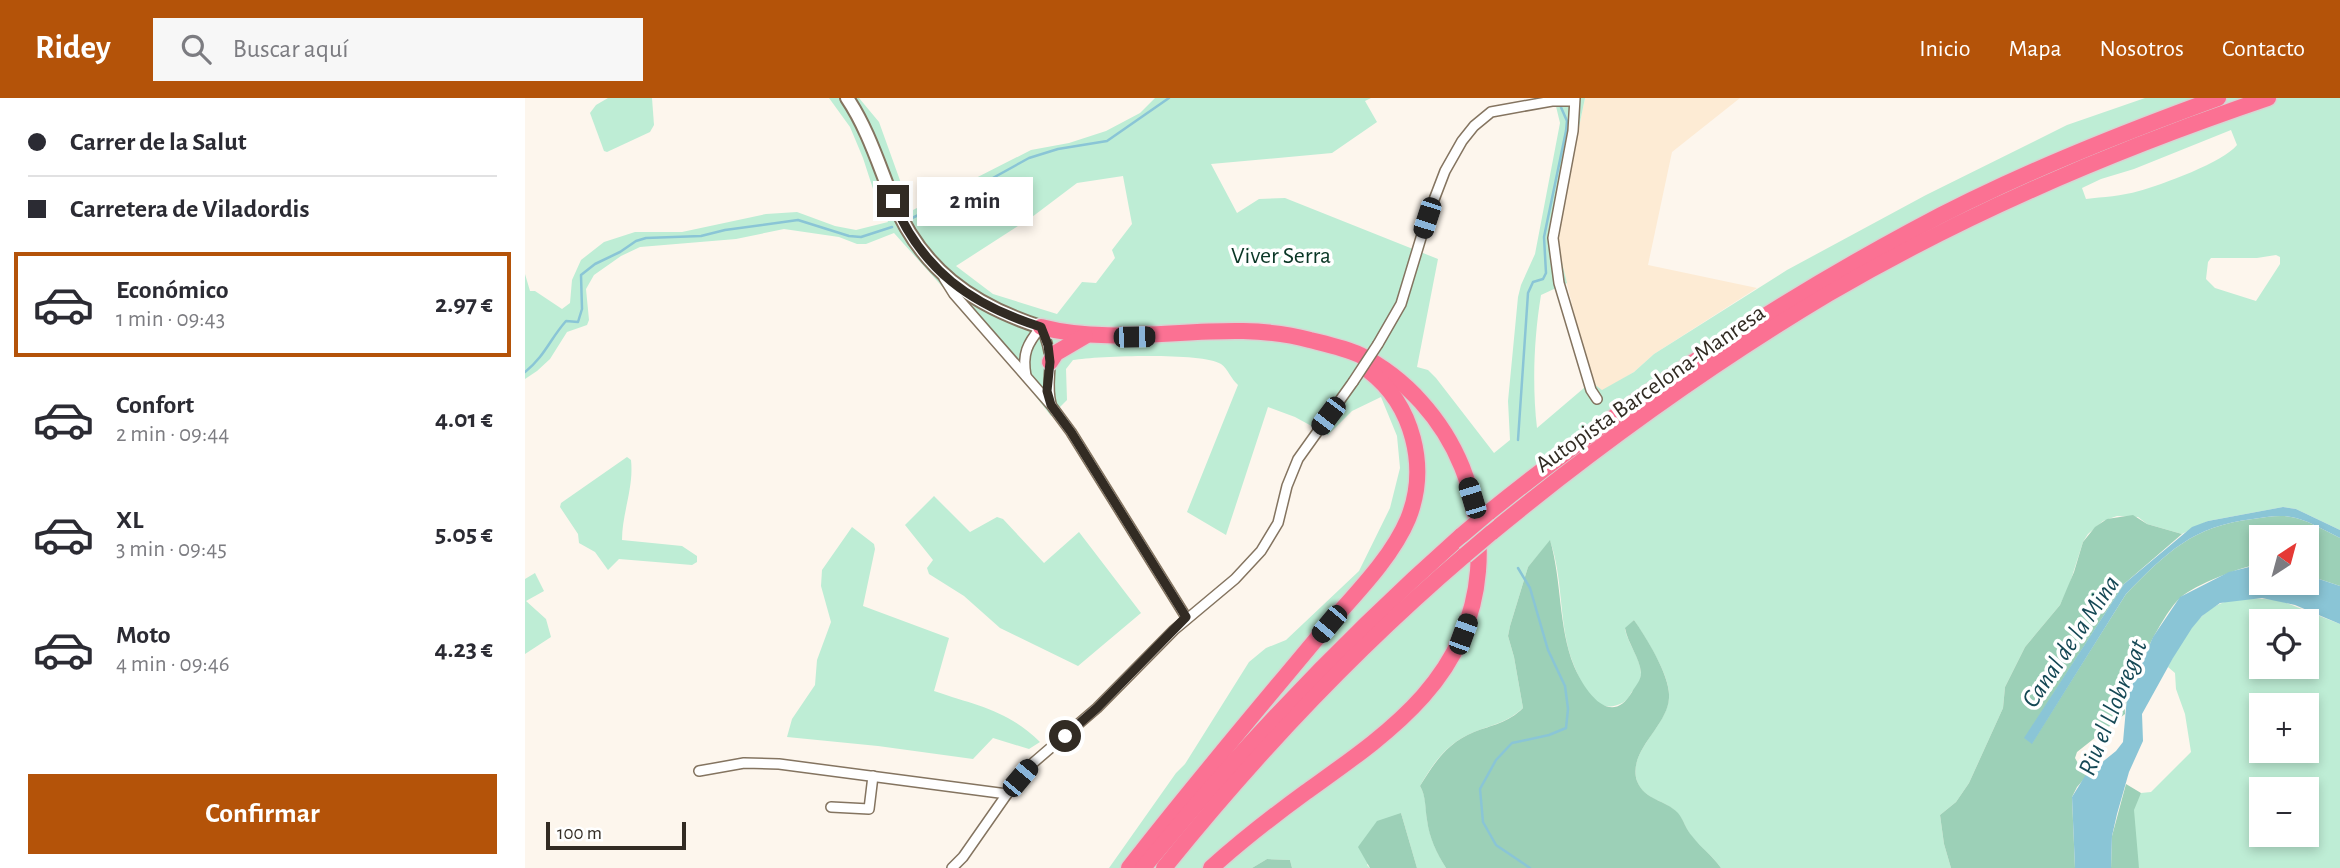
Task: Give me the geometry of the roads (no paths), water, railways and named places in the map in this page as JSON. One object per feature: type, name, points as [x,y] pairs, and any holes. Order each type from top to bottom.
[{"type":"highway","name":"Autopista Barcelona-Manresa","points":[[1143,868],[1225,770],[1303,685],[1382,608],[1488,513],[1634,401],[1819,282],[1913,230],[2087,149],[2218,98]]},
{"type":"highway","name":"Autopista Barcelona-Manresa","points":[[1164,868],[1237,780],[1393,619],[1559,477],[1688,383],[1830,294],[1923,243],[2009,201],[2160,137],[2269,98]]},
{"type":"highway","points":[[1041,327],[1085,336],[1111,337],[1247,332],[1305,338],[1363,357],[1403,384],[1432,416],[1457,454],[1472,498],[1478,533],[1478,570],[1471,610],[1463,634],[1445,668],[1420,702],[1404,718],[1211,868]]},
{"type":"highway","points":[[1050,362],[1056,353],[1085,336]]},
{"type":"highway","points":[[1129,868],[1207,769],[1386,556],[1408,520],[1417,479],[1416,447],[1409,423],[1383,382],[1342,350]]},
{"type":"street","points":[[847,98],[860,120],[901,220],[918,247],[940,272],[954,294],[1051,405],[1071,432],[1186,617]]},
{"type":"street","points":[[952,868],[967,852],[1007,794],[1033,763],[1097,708],[1186,617],[1235,579],[1261,551],[1278,523],[1287,486],[1298,459],[1353,382],[1401,304],[1427,218],[1445,171],[1462,141],[1491,112],[1571,99],[1573,131],[1553,238],[1562,295],[1591,390],[1597,399]]},
{"type":"street","points":[[940,272],[979,302],[1041,327]]},
{"type":"street","points":[[1041,327],[1048,345],[1050,362],[1047,391],[1051,405]]},
{"type":"street","points":[[1026,377],[1026,346],[1041,327]]},
{"type":"street","points":[[699,771],[744,763],[779,764],[1007,794]]},
{"type":"street","points":[[831,807],[869,809],[873,776]]},
{"type":"water","points":[[2283,507],[2296,509],[2340,530],[2340,538],[2319,528],[2319,525],[2280,516],[2232,523],[2182,543],[2126,594],[2032,744],[2024,738],[2124,584],[2192,527],[2208,521]]},
{"type":"water","points":[[2249,567],[2249,595],[2319,595],[2319,579],[2340,586],[2340,624],[2319,615],[2319,609],[2304,609],[2262,598],[2220,603],[2202,616],[2173,658],[2142,714],[2143,741],[2129,772],[2117,814],[2112,836],[2111,868],[2075,868],[2072,797],[2085,776],[2123,742],[2127,697],[2153,637],[2180,597],[2229,572]]},
{"type":"waterway","points":[[912,218],[962,195],[1029,158],[1058,149],[1107,141],[1169,98]]},
{"type":"waterway","points":[[1518,440],[1528,293],[1533,282],[1543,279],[1546,273],[1544,237],[1566,131],[1567,121],[1560,105]]},
{"type":"waterway","points":[[525,372],[538,360],[566,321],[578,322],[582,309],[581,275],[636,241],[646,238],[701,236],[798,220],[849,236],[861,237],[892,227]]},
{"type":"waterway","points":[[1518,568],[1530,588],[1548,650],[1565,686],[1568,709],[1566,728],[1549,735],[1512,743],[1496,760],[1480,789],[1483,822],[1496,845],[1530,868]]},
{"type":"park label","name":"Viver Serra","points":[[1281,255]]},
{"type":"water label","name":"Canal de la Mina","points":[[2070,641]]},
{"type":"water label","name":"Riu el Llobregat","points":[[2112,707]]}]
